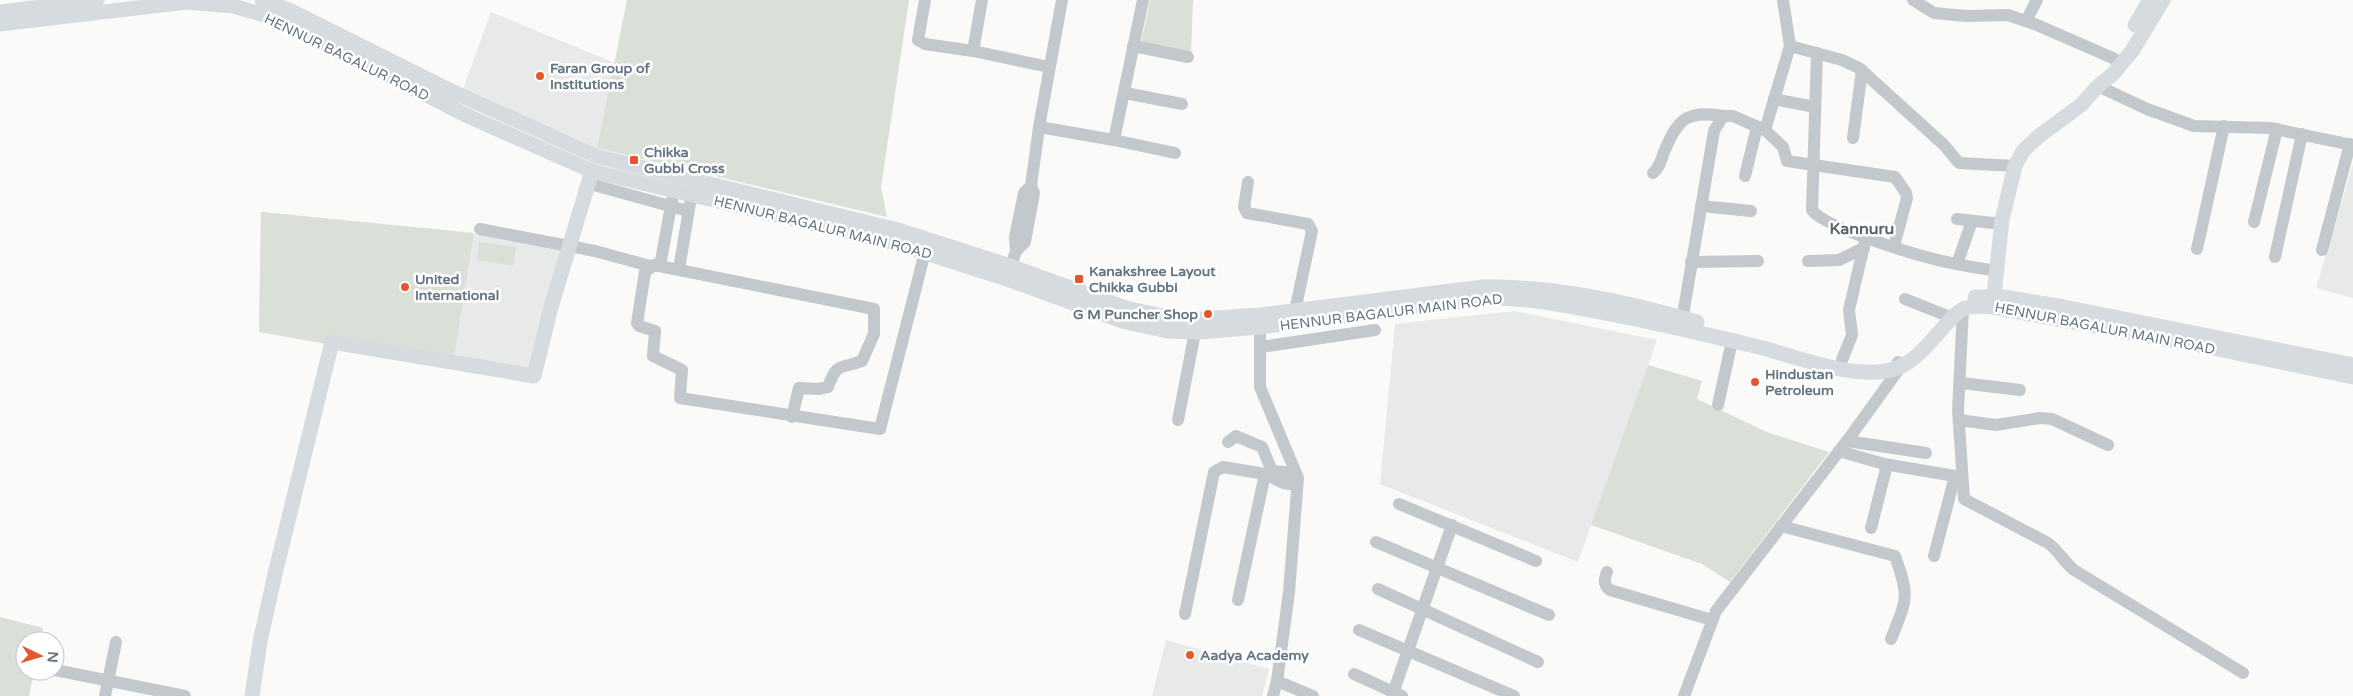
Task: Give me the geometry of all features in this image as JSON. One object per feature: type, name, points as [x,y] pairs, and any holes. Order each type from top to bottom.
[{"type":"main road","points":[[0,12],[97,0]]},
{"type":"main road","name":"HENNUR BAGALUR ROAD","points":[[262,0],[291,11],[451,91],[593,170]]},
{"type":"main road","points":[[2098,86],[2150,0]]},
{"type":"main road","points":[[1993,301],[2002,224],[2014,166],[2023,151],[2039,136],[2081,105],[2098,86],[2113,74],[2132,51],[2163,0]]},
{"type":"main road","name":"HENNUR BAGALUR ROAD","points":[[0,24],[187,1],[233,6],[261,14],[470,117],[593,170]]},
{"type":"main road","points":[[252,696],[260,642],[275,574],[332,342],[534,376],[551,307],[593,170]]},
{"type":"main road","name":"HENNUR BAGALUR MAIN ROAD","points":[[593,170],[1009,272],[1126,308],[1171,318],[1260,321],[1295,311],[1456,290],[1518,286],[1554,290],[1681,322],[1864,372],[1880,373],[1924,349],[1949,320],[1963,309],[1993,301],[2064,307],[2353,365]]},
{"type":"main road","name":"HENNUR BAGALUR MAIN ROAD","points":[[593,170],[898,230],[1009,272],[1122,321],[1167,331],[1195,332],[1260,321],[1485,298],[1514,298],[1681,322],[1732,340],[1759,343],[1866,365],[1898,364],[1923,341],[1945,315],[1962,301],[1976,296],[2353,377]]},
{"type":"street","points":[[926,0],[918,40],[925,44],[1049,68]]},
{"type":"street","points":[[973,52],[982,0]]},
{"type":"street","points":[[1009,272],[1016,251],[1015,237],[1024,193],[1031,186],[1039,127],[1062,0]]},
{"type":"street","points":[[1114,140],[1144,0]]},
{"type":"street","points":[[1745,176],[1761,128],[1774,98],[1790,46],[1784,0]]},
{"type":"street","points":[[1913,0],[1934,13],[1966,16],[2008,15],[2115,59]]},
{"type":"street","points":[[2026,21],[2036,0]]},
{"type":"street","points":[[1133,46],[1188,57]]},
{"type":"street","points":[[1790,46],[1842,60],[1862,70],[1944,145],[1959,163],[2014,166]]},
{"type":"street","points":[[1817,53],[1812,210],[1816,216],[1865,242],[1894,246],[1957,264],[1997,271]]},
{"type":"street","points":[[1853,138],[1862,70]]},
{"type":"street","points":[[2098,86],[2147,109],[2194,126],[2277,129],[2351,144],[2322,250]]},
{"type":"street","points":[[1124,93],[1182,104]]},
{"type":"street","points":[[1774,98],[1815,107]]},
{"type":"street","points":[[1653,173],[1658,168],[1672,132],[1679,123],[1690,117],[1706,114],[1733,116],[1761,128],[1782,146],[1787,161],[1895,177],[1906,193],[1907,198],[1894,246]]},
{"type":"street","points":[[1681,322],[1714,131],[1723,116]]},
{"type":"street","points":[[2197,249],[2224,126]]},
{"type":"street","points":[[1039,127],[1175,152]]},
{"type":"street","points":[[2254,222],[2277,129]]},
{"type":"street","points":[[2276,257],[2302,134]]},
{"type":"street","points":[[593,170],[671,206],[688,211]]},
{"type":"street","points":[[1248,182],[1244,207],[1247,213],[1308,224],[1312,231],[1295,311]]},
{"type":"street","points":[[674,190],[655,266],[645,272],[637,322],[639,326],[655,331],[653,356],[682,370],[680,398],[792,417],[880,429],[925,252]]},
{"type":"street","points":[[678,270],[688,211],[693,194]]},
{"type":"street","points":[[1701,206],[1751,211]]},
{"type":"street","points":[[1957,219],[2002,224]]},
{"type":"street","points":[[1957,264],[1972,221]]},
{"type":"street","points":[[480,229],[874,310],[874,334],[862,361],[842,365],[835,370],[828,387],[824,389],[799,388],[792,417]]},
{"type":"street","points":[[1808,261],[1839,260],[1865,242]]},
{"type":"street","points":[[1842,360],[1852,335],[1849,310],[1865,242]]},
{"type":"street","points":[[1692,262],[1758,261]]},
{"type":"street","points":[[1905,299],[1945,315]]},
{"type":"street","points":[[1963,309],[1959,420],[1964,499],[2048,543],[2060,553],[2066,564],[2074,570],[2243,673]]},
{"type":"street","points":[[1260,321],[1260,387],[1296,479],[1289,592],[1277,681],[1273,696]]},
{"type":"street","points":[[1261,347],[1375,330]]},
{"type":"street","points":[[1178,420],[1195,332]]},
{"type":"street","points":[[1718,405],[1732,340]]},
{"type":"street","points":[[1684,696],[1716,610],[1843,446],[1898,364]]},
{"type":"street","points":[[1961,383],[2020,390]]},
{"type":"street","points":[[1959,420],[1996,425],[2040,418],[2052,419],[2108,445]]},
{"type":"street","points":[[1228,442],[1236,436],[1262,447],[1268,473],[1238,600]]},
{"type":"street","points":[[1843,446],[1926,453]]},
{"type":"street","points":[[1843,446],[1887,465],[1955,476],[1948,509],[1934,556]]},
{"type":"street","points":[[1871,528],[1887,465]]},
{"type":"street","points":[[1185,614],[1214,472],[1220,467],[1227,466],[1268,473],[1280,482],[1296,479]]},
{"type":"street","points":[[1399,504],[1536,561]]},
{"type":"street","points":[[1354,674],[1396,695],[1408,652],[1452,525]]},
{"type":"street","points":[[1781,526],[1895,556],[1904,581],[1906,601],[1891,639]]},
{"type":"street","points":[[1376,542],[1549,615]]},
{"type":"street","points":[[1607,572],[1604,580],[1605,586],[1610,590],[1712,620]]},
{"type":"street","points":[[1378,589],[1538,662]]},
{"type":"street","points":[[1359,630],[1514,696]]},
{"type":"street","points":[[105,696],[116,642]]},
{"type":"street","points":[[65,672],[185,696]]},
{"type":"street","points":[[1277,681],[1313,696]]},
{"type":"shaded area","points":[[627,0],[909,0],[881,187],[887,217],[597,148]]},
{"type":"shaded area","points":[[1150,0],[1193,0],[1191,54],[1141,43]]},
{"type":"shaded area","name":"Faran Group of Institutions","points":[[491,12],[615,63],[597,148],[463,89]]},
{"type":"shaded area","points":[[2353,164],[2353,298],[2316,288]]},
{"type":"shaded area","name":"United International","points":[[261,212],[562,243],[530,368],[329,335],[259,332]]},
{"type":"shaded area","name":"United International","points":[[261,212],[474,233],[454,355],[329,335],[327,344],[259,332]]},
{"type":"shaded area","points":[[479,242],[516,247],[513,266],[477,260]]},
{"type":"shaded area","points":[[1514,311],[1657,340],[1578,562],[1380,484],[1395,324]]},
{"type":"shaded area","points":[[1648,365],[1702,381],[1697,399],[1769,433],[1829,452],[1730,582],[1702,564],[1591,525]]},
{"type":"shaded area","points":[[0,617],[43,628],[42,631],[15,631],[15,681],[32,681],[29,696],[0,696]]},
{"type":"shaded area","name":"Aadya Academy","points":[[1166,640],[1269,669],[1262,696],[1152,696]]},
{"type":"place","name":"Faran Group of Institutions","points":[[540,76]]},
{"type":"place","name":"Chikka Gubbi Cross","points":[[634,160]]},
{"type":"place","name":"Kanakshree Layout Chikka Gubbi","points":[[1079,279]]},
{"type":"place","name":"United International","points":[[405,287]]},
{"type":"place","name":"G M Puncher Shop","points":[[1208,314]]},
{"type":"place","name":"Hindustan Petroleum","points":[[1755,382]]},
{"type":"place","name":"Aadya Academy","points":[[1190,655]]},
{"type":"district","name":"Kannuru","points":[[1862,228]]}]
